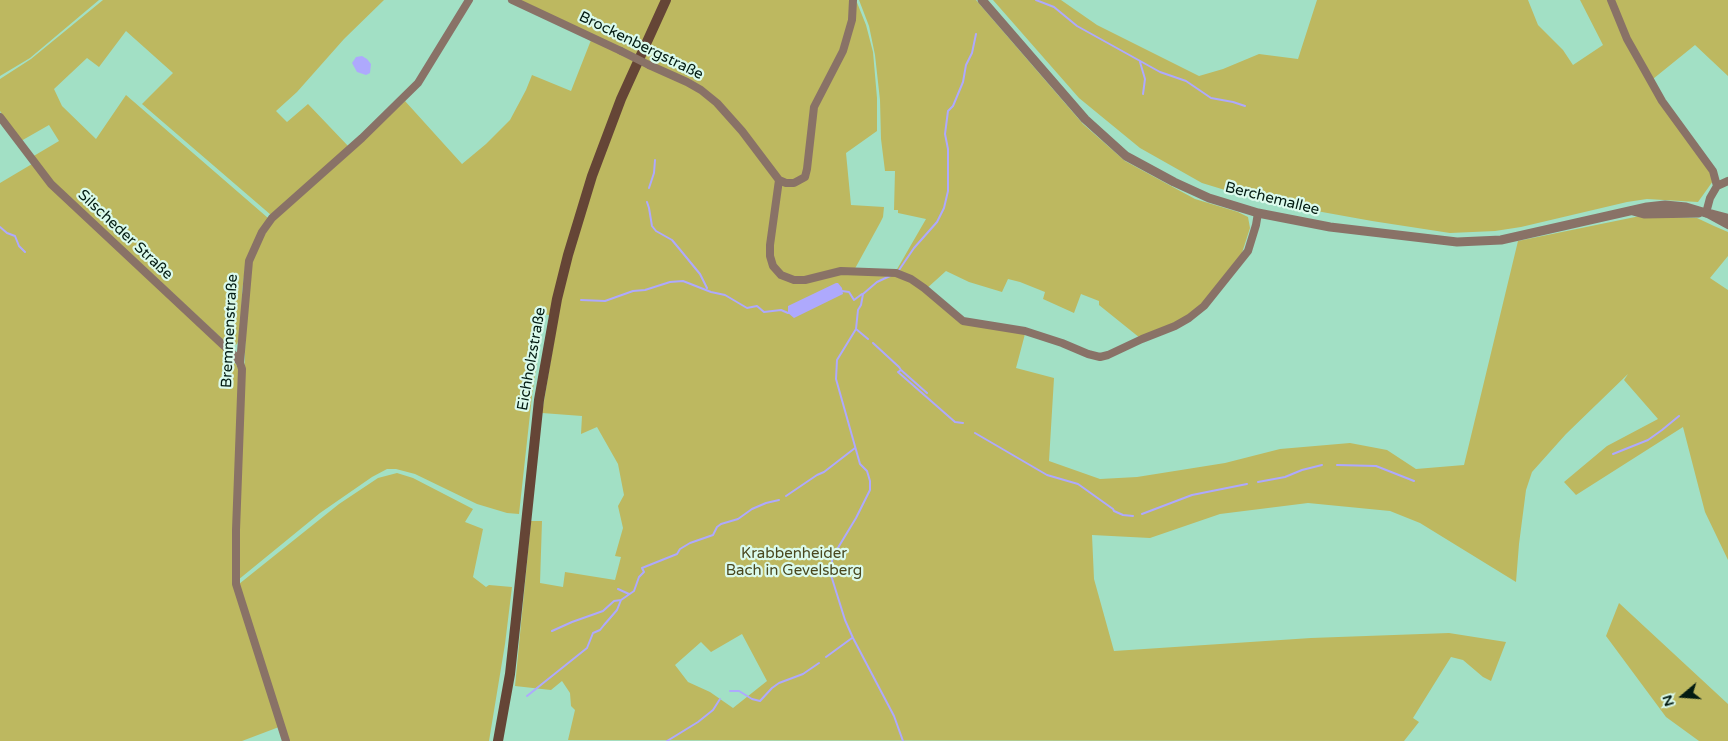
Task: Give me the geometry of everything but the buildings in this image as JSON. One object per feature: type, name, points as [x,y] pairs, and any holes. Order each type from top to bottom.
[{"type":"main road","name":"Eichholzstraße","points":[[498,741],[510,674],[539,400],[558,299],[568,255],[592,176],[621,99],[666,0]]},
{"type":"street","name":"Bremmenstraße","points":[[286,741],[236,584],[236,530],[242,369],[240,363],[248,261],[262,232],[272,218],[362,138],[418,83],[469,0]]},
{"type":"street","name":"Brockenbergstraße","points":[[512,0],[621,50],[649,65],[670,73],[702,90],[717,102],[742,131],[779,180]]},
{"type":"street","points":[[853,0],[852,20],[843,51],[814,107],[809,162],[805,177],[794,183],[786,183],[779,180],[770,256],[773,266],[781,275],[794,280],[805,280],[841,271],[896,273],[911,279],[924,288],[963,321],[1025,331],[1100,357],[1174,326],[1189,318],[1204,306],[1248,251],[1258,213]]},
{"type":"street","name":"Berchemallee","points":[[982,0],[1085,119],[1126,156],[1174,182],[1209,198],[1258,213],[1330,227],[1457,242],[1501,240],[1630,210],[1644,214],[1706,213]]},
{"type":"street","points":[[1611,0],[1627,39],[1644,70],[1662,101],[1713,171],[1717,186]]},
{"type":"street","name":"Silscheder Straße","points":[[0,117],[51,184],[216,338],[240,363]]},
{"type":"street","points":[[1706,213],[1710,198],[1717,186],[1728,181]]},
{"type":"street","points":[[1706,213],[1715,213],[1728,218]]},
{"type":"street","points":[[1706,213],[1728,225]]},
{"type":"green space","points":[[0,0],[99,0],[30,58],[0,76]]},
{"type":"green space","points":[[103,0],[384,0],[344,39],[297,92],[276,111],[287,122],[308,104],[349,147],[271,215],[142,104],[173,73],[126,31],[99,67],[87,58],[54,89],[62,106],[96,139],[126,95],[268,218],[245,268],[242,292],[241,335],[237,344],[231,347],[55,184],[32,157],[59,141],[49,125],[21,141],[0,111],[0,79],[31,59]]},
{"type":"green space","name":"Krabbenheider Bach in Gevelsberg","points":[[520,0],[856,0],[866,25],[873,52],[877,98],[877,131],[846,153],[851,205],[884,207],[883,217],[852,274],[897,275],[901,271],[896,271],[926,219],[898,213],[898,210],[894,210],[895,171],[885,171],[875,55],[869,26],[859,0],[976,0],[1083,124],[1125,161],[1195,199],[1238,212],[1248,217],[1250,228],[1240,259],[1214,292],[1189,316],[1140,338],[1099,305],[1099,301],[1081,294],[1074,313],[1043,299],[1045,292],[1020,282],[1008,279],[1002,292],[969,282],[946,271],[925,290],[962,322],[1025,334],[1016,368],[1054,378],[1049,461],[1100,479],[1137,477],[1225,463],[1280,449],[1350,443],[1387,450],[1416,469],[1464,465],[1518,241],[1640,216],[1697,218],[1728,232],[1728,256],[1710,278],[1728,290],[1728,560],[1705,512],[1683,427],[1576,495],[1564,482],[1607,446],[1658,419],[1624,380],[1628,374],[1566,434],[1532,472],[1526,490],[1516,582],[1420,523],[1390,511],[1308,503],[1220,514],[1150,538],[1092,535],[1094,579],[1114,651],[1311,638],[1449,633],[1506,642],[1491,681],[1483,677],[1463,660],[1451,657],[1413,718],[1419,722],[1404,741],[568,740],[575,710],[571,706],[570,693],[562,681],[551,690],[515,686],[531,521],[542,521],[540,583],[563,587],[565,572],[615,580],[621,557],[615,556],[623,528],[618,506],[624,495],[618,464],[597,427],[581,434],[582,416],[542,413],[558,317],[544,314],[532,396],[519,514],[507,513],[477,504],[415,474],[396,469],[387,469],[372,477],[320,513],[238,580],[247,298],[250,267],[261,240],[274,220],[405,101],[462,164],[510,120],[532,75],[571,91],[593,35]],"holes":[[[742,634],[767,681],[733,708],[710,692],[688,682],[675,665],[701,642],[711,652]]]},
{"type":"green space","points":[[993,0],[1061,0],[1097,25],[1199,76],[1223,69],[1259,54],[1298,59],[1317,0],[1528,0],[1538,25],[1563,50],[1573,65],[1603,45],[1580,0],[1728,0],[1728,76],[1695,45],[1648,83],[1711,173],[1713,181],[1698,202],[1647,199],[1521,227],[1495,231],[1450,233],[1261,201],[1202,183],[1140,148],[1079,98]]},
{"type":"green space","points":[[32,164],[220,345],[237,366],[239,371],[233,571],[279,727],[242,741],[0,741],[0,183]]},
{"type":"green space","points":[[397,473],[413,478],[473,509],[465,522],[483,529],[473,577],[486,587],[489,585],[512,587],[489,741],[289,741],[239,584],[339,504],[378,478]]},
{"type":"green space","points":[[1619,603],[1728,704],[1728,741],[1699,741],[1666,717],[1606,636]]},
{"type":"shaded area","points":[[362,56],[371,64],[370,73],[366,75],[357,72],[352,63],[356,57]]},
{"type":"shaded area","points":[[836,283],[842,288],[843,294],[794,318],[788,313],[788,306]]},
{"type":"waterway","points":[[1036,0],[1054,7],[1077,26],[1160,72],[1186,81],[1211,98],[1245,106]]},
{"type":"waterway","points":[[899,270],[914,248],[937,222],[944,208],[948,191],[948,149],[945,134],[948,111],[953,106],[963,82],[966,65],[972,53],[976,34]]},
{"type":"waterway","points":[[1140,62],[1145,79],[1143,94]]},
{"type":"waterway","points":[[649,188],[654,173],[655,160]]},
{"type":"waterway","points":[[647,202],[652,226],[656,231],[672,240],[700,274],[707,288]]},
{"type":"waterway","points":[[0,227],[7,233],[15,236],[19,246],[25,252]]},
{"type":"waterway","points":[[890,276],[877,282],[863,294],[858,310],[856,329],[837,360],[836,379],[860,464],[867,471],[870,490],[833,556],[830,572],[845,620],[894,716],[903,741]]},
{"type":"waterway","points":[[581,300],[605,301],[633,291],[645,290],[670,282],[683,281],[711,292],[725,295],[747,308],[757,306],[764,312],[781,310],[788,313]]},
{"type":"waterway","points":[[842,291],[849,292],[854,300],[862,294]]},
{"type":"waterway","points":[[856,329],[868,339]]},
{"type":"waterway","points":[[873,343],[899,367],[901,370],[898,372],[955,422],[963,423]]},
{"type":"waterway","points":[[901,370],[927,393]]},
{"type":"waterway","points":[[1613,454],[1648,440],[1679,416]]},
{"type":"waterway","points":[[975,433],[1047,475],[1078,484],[1114,511],[1123,515],[1133,516]]},
{"type":"waterway","points":[[786,496],[824,472],[855,448]]},
{"type":"waterway","points":[[1258,482],[1285,477],[1322,465]]},
{"type":"waterway","points":[[1337,465],[1376,466],[1414,481]]},
{"type":"waterway","points":[[1142,514],[1192,495],[1247,484]]},
{"type":"waterway","points":[[527,696],[587,648],[593,633],[600,630],[617,610],[621,600],[634,591],[639,577],[644,572],[642,568],[677,554],[680,549],[690,543],[713,535],[721,524],[738,519],[752,509],[766,503],[779,500]]},
{"type":"waterway","points":[[618,589],[629,594]]},
{"type":"waterway","points":[[552,631],[603,611],[614,601],[621,600]]},
{"type":"waterway","points":[[826,657],[852,638]]},
{"type":"waterway","points":[[730,691],[739,691],[752,699],[760,701],[779,683],[803,674],[819,663]]},
{"type":"waterway","points":[[667,741],[698,722],[713,710],[720,699]]}]
